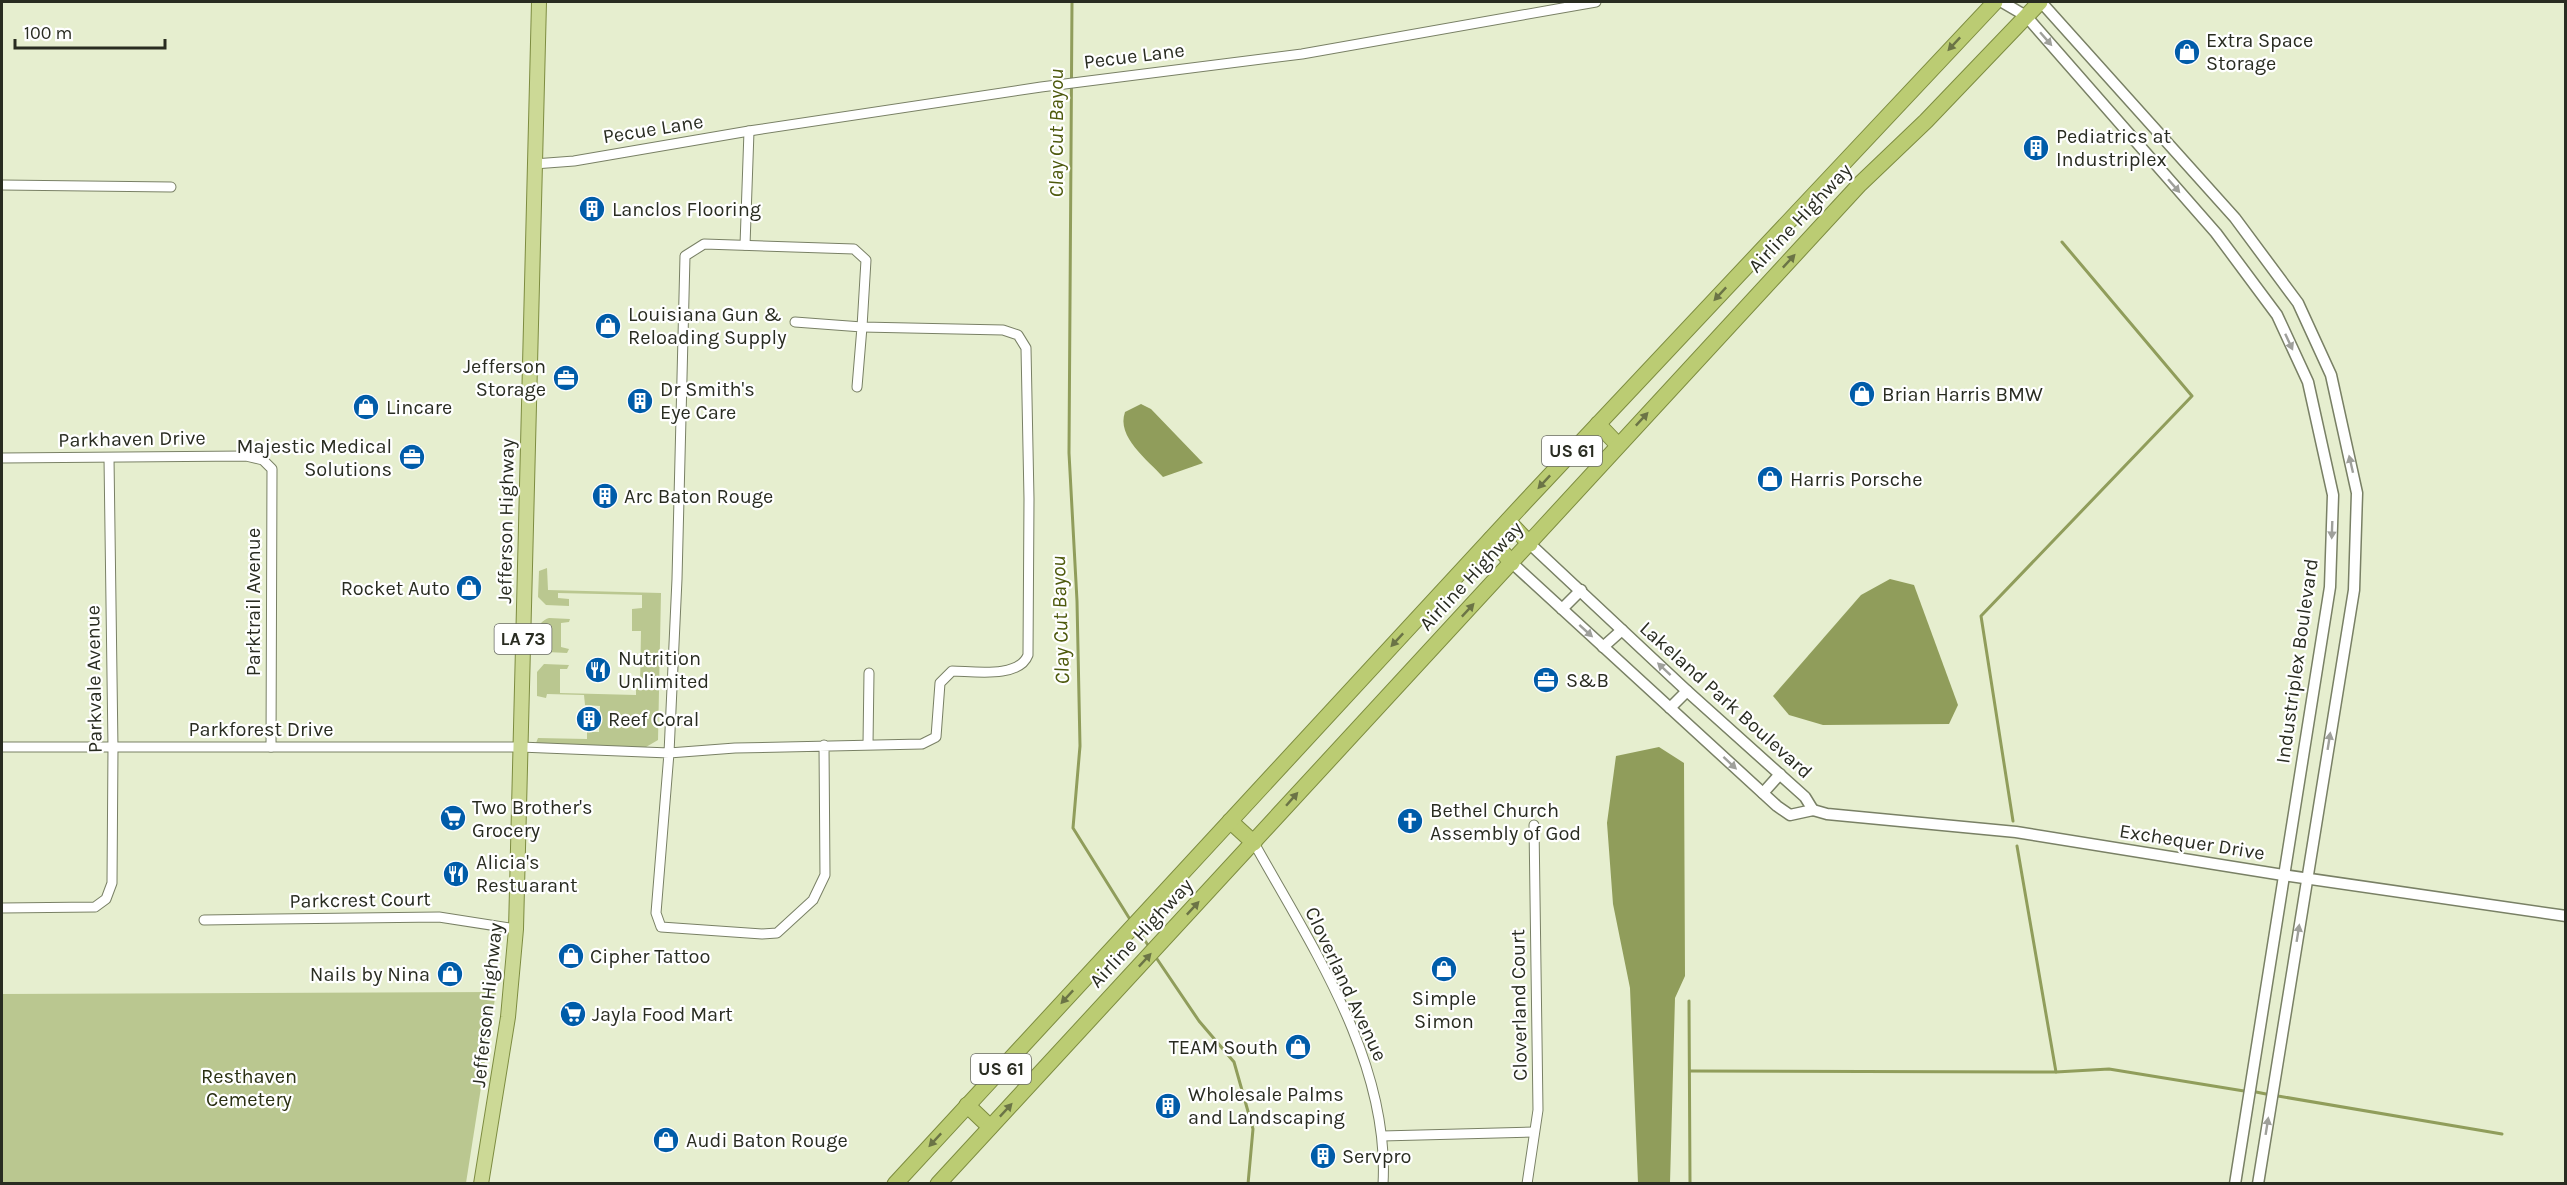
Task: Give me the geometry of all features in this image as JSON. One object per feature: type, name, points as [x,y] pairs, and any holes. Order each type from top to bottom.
[{"type":"highway","name":"Airline Highway","points":[[895,1184],[1598,424],[1995,2]]},
{"type":"highway","name":"Airline Highway","points":[[938,1184],[1860,184],[1926,121],[2040,2]]},
{"type":"highway","points":[[1598,424],[1618,446]]},
{"type":"highway","points":[[1508,521],[1530,544]]},
{"type":"highway","points":[[1491,539],[1512,563]]},
{"type":"highway","points":[[1230,821],[1254,843]]},
{"type":"highway","points":[[967,1105],[990,1127]]},
{"type":"main road","name":"Jefferson Highway","points":[[481,1184],[506,1029],[516,929],[539,2]]},
{"type":"street","name":"Pecue Lane","points":[[534,165],[574,161],[749,131],[1107,77],[1302,54],[1574,3],[1596,2]]},
{"type":"street","name":"Industriplex Boulevard","points":[[2002,2],[2026,16],[2216,233],[2277,315],[2308,382],[2333,495],[2330,587],[2235,1184]]},
{"type":"street","points":[[2040,2],[2235,218],[2298,303],[2331,375],[2357,493],[2354,590],[2258,1184]]},
{"type":"street","points":[[745,245],[749,131]]},
{"type":"street","points":[[2,185],[171,188]]},
{"type":"street","points":[[824,745],[825,875],[813,900],[777,933],[661,927],[656,913],[669,753],[677,579],[685,256],[704,244],[854,249],[866,260],[857,387]]},
{"type":"street","points":[[795,322],[862,327]]},
{"type":"street","name":"Parkforest Drive","points":[[2,747],[520,747],[669,753],[735,748],[922,744],[936,737],[940,682],[952,671],[1006,672],[1026,659],[1029,499],[1026,348],[1018,335],[1003,330],[862,327]]},
{"type":"street","name":"Parkhaven Drive","points":[[2,458],[246,456],[263,460]]},
{"type":"street","name":"Parkvale Avenue","points":[[2,908],[95,907],[106,899],[112,883],[113,748],[109,458]]},
{"type":"street","name":"Parktrail Avenue","points":[[263,460],[272,469],[271,747]]},
{"type":"street","name":"Lakeland Park Boulevard","points":[[1512,563],[1763,793],[1791,815],[1813,810],[1805,797],[1687,691],[1530,544]]},
{"type":"street","points":[[1562,609],[1581,590]]},
{"type":"street","points":[[1604,647],[1622,630]]},
{"type":"street","points":[[867,744],[869,673]]},
{"type":"street","points":[[1670,708],[1687,691]]},
{"type":"street","points":[[1763,793],[1780,774]]},
{"type":"street","name":"Exchequer Drive","points":[[1813,810],[1827,814],[2016,832],[2283,875],[2565,916]]},
{"type":"street","name":"Cloverland Court","points":[[1527,1184],[1538,1110],[1534,825]]},
{"type":"street","name":"Cloverland Avenue","points":[[1254,843],[1318,958],[1361,1051],[1373,1088],[1382,1136],[1383,1184]]},
{"type":"street","name":"Parkcrest Court","points":[[204,920],[439,917],[516,929]]},
{"type":"street","points":[[1382,1136],[1534,1132]]},
{"type":"green space","points":[[547,568],[548,590],[661,593],[658,740],[646,747],[587,747],[536,743],[538,738],[587,739],[587,732],[599,732],[600,706],[585,705],[584,695],[547,694],[546,698],[537,696],[537,672],[544,664],[569,665],[567,669],[560,669],[560,693],[636,695],[636,688],[640,687],[641,631],[632,631],[632,609],[642,608],[642,595],[558,593],[558,598],[569,599],[569,606],[546,605],[538,597],[539,571]]},
{"type":"green space","points":[[549,618],[570,619],[569,622],[561,623],[561,647],[569,649],[567,653],[547,652],[539,646],[537,638],[539,626]]},
{"type":"green space","name":"Resthaven Cemetery","points":[[496,992],[466,1183],[2,1183],[2,994]]},
{"type":"shaded area","points":[[1141,404],[1151,409],[1203,463],[1163,477],[1135,448],[1125,430],[1123,421],[1125,412]]},
{"type":"shaded area","points":[[1890,579],[1914,585],[1958,705],[1949,724],[1823,725],[1789,715],[1773,696],[1861,595]]},
{"type":"shaded area","points":[[1659,747],[1684,763],[1685,976],[1675,998],[1670,1183],[1638,1183],[1630,988],[1613,904],[1607,823],[1616,756]]},
{"type":"waterway","name":"Clay Cut Bayou","points":[[1072,2],[1069,453],[1077,601],[1080,746],[1073,828],[1131,921]]},
{"type":"waterway","points":[[2013,821],[1981,616],[2192,396],[2062,242]]},
{"type":"waterway","points":[[1690,1071],[2056,1072],[2017,846]]},
{"type":"waterway","name":"Clay Cut Bayou","points":[[1137,929],[1150,948]]},
{"type":"waterway","name":"Clay Cut Bayou","points":[[1155,956],[1199,1021],[1234,1062],[1253,1129],[1248,1184]]},
{"type":"waterway","points":[[1689,1001],[1690,1184]]},
{"type":"waterway","points":[[2056,1072],[2109,1069],[2244,1091]]},
{"type":"waterway","points":[[2256,1092],[2266,1094]]},
{"type":"waterway","points":[[2278,1096],[2502,1134]]},
{"type":"place","name":"Extra Space Storage","points":[[2187,52]]},
{"type":"place","name":"Pediatrics at Industriplex","points":[[2036,148]]},
{"type":"place","name":"Lanclos Flooring","points":[[592,209]]},
{"type":"place","name":"Louisiana Gun & Reloading Supply","points":[[608,326]]},
{"type":"place","name":"Jefferson Storage","points":[[566,378]]},
{"type":"place","name":"Brian Harris BMW","points":[[1862,394]]},
{"type":"place","name":"Dr Smith's Eye Care","points":[[640,401]]},
{"type":"place","name":"Lincare","points":[[366,407]]},
{"type":"place","name":"Majestic Medical Solutions","points":[[412,457]]},
{"type":"place","name":"Harris Porsche","points":[[1770,479]]},
{"type":"place","name":"Arc Baton Rouge","points":[[605,496]]},
{"type":"place","name":"Rocket Auto","points":[[469,588]]},
{"type":"place","name":"Nutrition Unlimited","points":[[598,670]]},
{"type":"place","name":"S&B","points":[[1546,680]]},
{"type":"place","name":"Reef Coral","points":[[589,719]]},
{"type":"place","name":"Two Brother's Grocery","points":[[453,818]]},
{"type":"place","name":"Bethel Church Assembly of God","points":[[1410,821]]},
{"type":"place","name":"Alicia's Restuarant","points":[[456,874]]},
{"type":"place","name":"Cipher Tattoo","points":[[571,956]]},
{"type":"place","name":"Simple Simon","points":[[1444,969]]},
{"type":"place","name":"Nails by Nina","points":[[450,974]]},
{"type":"place","name":"Jayla Food Mart","points":[[573,1014]]},
{"type":"place","name":"TEAM South","points":[[1298,1047]]},
{"type":"place","name":"Wholesale Palms and Landscaping","points":[[1168,1106]]},
{"type":"place","name":"Audi Baton Rouge","points":[[666,1140]]},
{"type":"place","name":"Servpro","points":[[1323,1156]]}]
